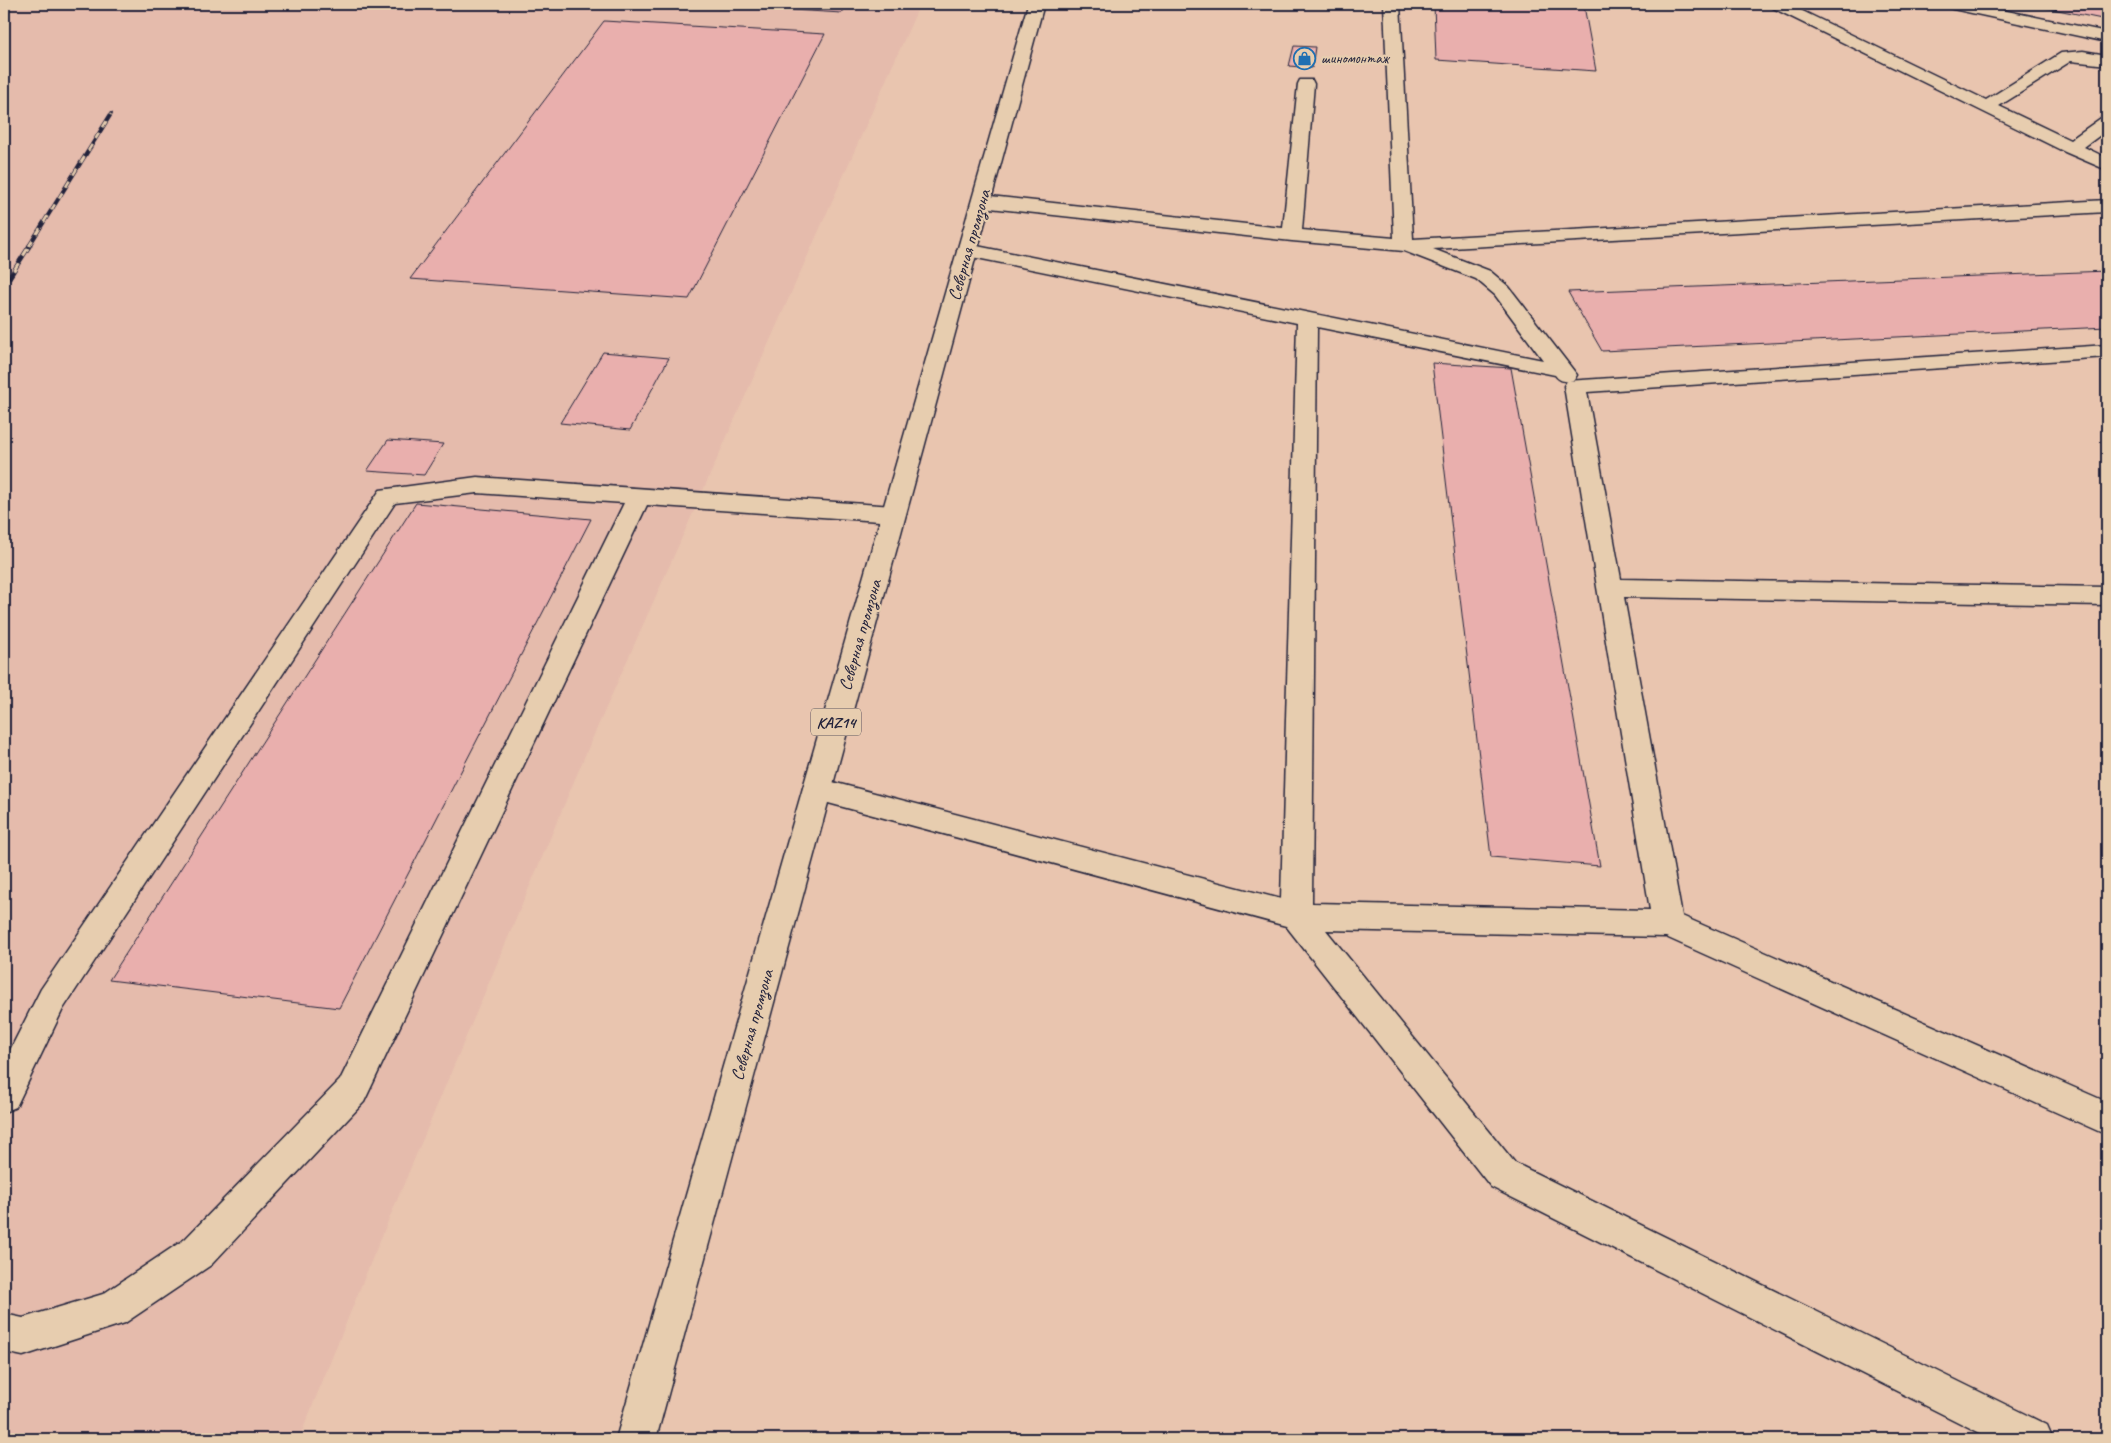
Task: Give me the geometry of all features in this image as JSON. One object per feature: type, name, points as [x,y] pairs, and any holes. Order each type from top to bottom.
[{"type":"main road","name":"Северная промзона","points":[[636,1439],[1036,4]]},
{"type":"main road","points":[[1392,4],[1404,245]]},
{"type":"main road","points":[[1776,4],[2107,165]]},
{"type":"main road","points":[[1953,4],[2107,37]]},
{"type":"main road","points":[[1986,106],[2067,56],[2083,56],[2107,60]]},
{"type":"main road","points":[[1292,235],[1306,84]]},
{"type":"main road","points":[[2071,148],[2107,122]]},
{"type":"main road","points":[[981,201],[1292,235],[1404,245],[2107,206]]},
{"type":"main road","points":[[1404,245],[1483,275],[1502,291],[1568,378],[1610,588],[1668,924]]},
{"type":"main road","points":[[967,250],[1307,319],[1568,378],[2107,351]]},
{"type":"main road","points":[[1307,319],[1296,916],[1503,1175],[2033,1439]]},
{"type":"main road","points":[[4,1096],[52,999],[388,496],[477,485],[894,514]]},
{"type":"main road","points":[[4,1333],[23,1337],[112,1310],[198,1252],[352,1091],[639,497]]},
{"type":"main road","points":[[1610,588],[2107,596]]},
{"type":"main road","points":[[817,789],[1296,916],[1668,924],[2107,1119]]},
{"type":"shaded area","points":[[4,4],[920,4],[589,746],[370,1264],[299,1439],[4,1439]]},
{"type":"building","points":[[761,4],[847,4],[842,13],[758,8]]},
{"type":"building","points":[[1434,4],[1584,6],[1596,71],[1436,60]]},
{"type":"building","points":[[2028,4],[2107,4],[2107,20]]},
{"type":"building","points":[[604,21],[825,34],[689,299],[410,279]]},
{"type":"building","points":[[1294,46],[1315,47],[1312,68],[1289,66]]},
{"type":"building","points":[[2107,271],[2107,327],[1602,351],[1568,292]]},
{"type":"building","points":[[603,352],[669,358],[630,430],[560,423]]},
{"type":"building","points":[[1432,363],[1511,368],[1600,866],[1491,857]]},
{"type":"building","points":[[388,440],[443,444],[424,475],[367,471]]},
{"type":"building","points":[[416,503],[591,519],[339,1008],[109,980]]},
{"type":"railway","points":[[29,246],[111,114]]},
{"type":"railway","points":[[4,286],[30,245]]},
{"type":"place","name":"шиномонтаж","points":[[1305,58]]}]
